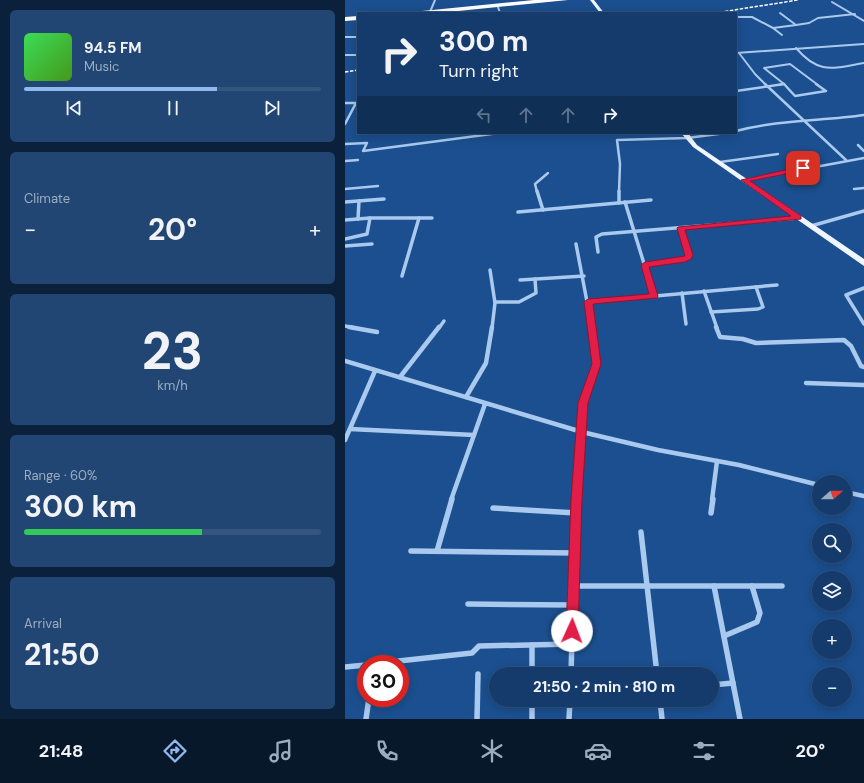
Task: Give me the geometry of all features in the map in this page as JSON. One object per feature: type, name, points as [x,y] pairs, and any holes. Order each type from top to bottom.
[{"type":"highway","points":[[442,12],[551,0]]},
{"type":"highway","points":[[444,12],[565,0]]},
{"type":"highway","points":[[345,18],[357,17]]},
{"type":"main road","points":[[592,0],[601,12]]},
{"type":"main road","points":[[685,136],[798,218],[864,263]]},
{"type":"street","points":[[433,12],[435,0]]},
{"type":"street","points":[[832,2],[855,14],[864,21]]},
{"type":"street","points":[[498,7],[500,12]]},
{"type":"street","points":[[780,13],[796,25]]},
{"type":"street","points":[[773,28],[807,24],[818,18],[855,14]]},
{"type":"street","points":[[737,17],[749,17],[773,28],[773,30],[782,35]]},
{"type":"street","points":[[345,37],[357,37]]},
{"type":"street","points":[[737,53],[864,44]]},
{"type":"street","points":[[796,48],[803,57],[811,59],[825,69],[864,63]]},
{"type":"street","points":[[737,53],[755,74],[846,160]]},
{"type":"street","points":[[345,55],[357,55]]},
{"type":"street","points":[[790,64],[826,91],[795,96],[784,84],[764,68],[790,64]]},
{"type":"street","points":[[737,91],[784,84]]},
{"type":"street","points":[[345,103],[357,103]]},
{"type":"street","points":[[345,124],[357,103]]},
{"type":"street","points":[[737,131],[755,126],[864,115]]},
{"type":"street","points":[[345,144],[367,143],[363,151],[402,148],[431,142],[491,134]]},
{"type":"street","points":[[619,203],[620,164],[617,140],[712,134]]},
{"type":"street","points":[[858,145],[864,151]]},
{"type":"street","points":[[720,162],[778,154]]},
{"type":"street","points":[[745,180],[846,160],[864,158]]},
{"type":"street","points":[[345,161],[358,160]]},
{"type":"street","points":[[543,210],[535,184],[548,173]]},
{"type":"street","points":[[345,189],[378,186]]},
{"type":"street","points":[[854,189],[864,188]]},
{"type":"street","points":[[345,202],[384,199]]},
{"type":"street","points":[[518,212],[651,200]]},
{"type":"street","points":[[358,219],[359,201]]},
{"type":"street","points":[[625,202],[654,296]]},
{"type":"street","points":[[810,226],[864,211]]},
{"type":"street","points":[[345,239],[367,234],[370,218]]},
{"type":"street","points":[[345,220],[370,218],[432,218]]},
{"type":"street","points":[[402,276],[419,218]]},
{"type":"street","points":[[598,252],[597,235],[798,218]]},
{"type":"street","points":[[645,265],[685,260],[689,258],[681,228]]},
{"type":"street","points":[[345,246],[372,244]]},
{"type":"street","points":[[571,667],[576,513],[583,403],[597,364],[584,276],[576,244]]},
{"type":"street","points":[[465,397],[486,362],[490,344],[495,302],[490,270]]},
{"type":"street","points":[[520,280],[584,276]]},
{"type":"street","points":[[495,302],[519,302],[536,293],[535,279]]},
{"type":"street","points":[[588,302],[777,285]]},
{"type":"street","points":[[711,312],[758,309],[763,307],[756,287]]},
{"type":"street","points":[[864,288],[846,295],[864,324]]},
{"type":"street","points":[[704,291],[719,336],[723,338],[743,339],[756,343],[844,340],[851,346],[861,366],[864,367]]},
{"type":"street","points":[[682,294],[686,324]]},
{"type":"street","points":[[400,377],[444,321]]},
{"type":"street","points":[[345,326],[377,332]]},
{"type":"street","points":[[345,361],[582,432],[812,483]]},
{"type":"street","points":[[345,440],[375,371]]},
{"type":"street","points":[[806,383],[864,384]]},
{"type":"street","points":[[437,551],[451,501],[485,404]]},
{"type":"street","points":[[350,429],[474,435]]},
{"type":"street","points":[[711,513],[717,461]]},
{"type":"street","points":[[852,493],[864,496]]},
{"type":"street","points":[[493,508],[576,513]]},
{"type":"street","points":[[641,532],[656,667]]},
{"type":"street","points":[[411,551],[575,553]]},
{"type":"street","points":[[574,586],[782,586]]},
{"type":"street","points":[[714,586],[740,719]]},
{"type":"street","points":[[723,636],[757,622],[760,613],[752,586]]},
{"type":"street","points":[[468,604],[573,605]]},
{"type":"street","points":[[532,644],[532,667]]},
{"type":"street","points":[[409,660],[472,653],[479,646],[572,644]]},
{"type":"street","points":[[345,667],[357,666]]},
{"type":"street","points":[[477,719],[478,674]]},
{"type":"street","points":[[719,684],[733,683]]},
{"type":"street","points":[[366,719],[368,707]]},
{"type":"street","points":[[532,707],[532,719]]},
{"type":"street","points":[[569,719],[570,707]]},
{"type":"street","points":[[661,707],[662,719]]},
{"type":"railway","points":[[721,12],[798,0]]},
{"type":"railway","points":[[345,72],[357,70]]},
{"type":"route","points":[[572,631],[576,500],[583,403],[597,364],[591,314],[588,302],[654,296],[645,265],[685,260],[689,258],[681,228],[798,218],[745,180],[803,168]]}]
